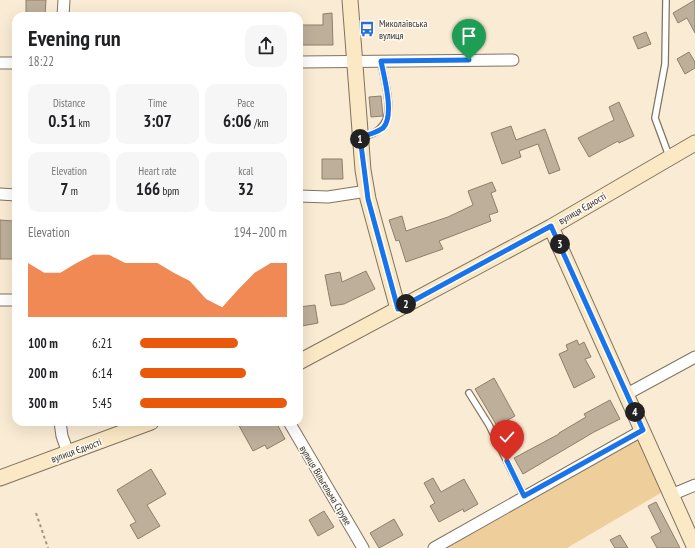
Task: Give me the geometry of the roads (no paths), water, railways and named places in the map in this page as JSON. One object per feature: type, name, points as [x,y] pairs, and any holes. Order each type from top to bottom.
[{"type":"street","points":[[63,12],[64,0]]},
{"type":"street","points":[[350,0],[360,137],[367,191],[398,309]]},
{"type":"street","points":[[303,62],[513,60]]},
{"type":"street","points":[[0,63],[12,63]]},
{"type":"street","name":"вулиця Єдності","points":[[303,360],[551,226],[695,143]]},
{"type":"street","points":[[303,196],[328,197],[367,191]]},
{"type":"street","points":[[0,194],[12,195]]},
{"type":"street","points":[[551,226],[695,548]]},
{"type":"street","points":[[0,300],[12,300]]},
{"type":"street","points":[[627,394],[695,357]]},
{"type":"street","points":[[61,426],[62,436],[68,453]]},
{"type":"street","name":"вулиця Єдності","points":[[0,478],[140,426]]},
{"type":"street","name":"вулиця Вільгельма Струве","points":[[291,426],[363,548]]},
{"type":"street","points":[[434,548],[643,430]]},
{"type":"street","points":[[671,495],[695,485]]},
{"type":"lane","points":[[666,0],[665,64],[655,118],[670,158]]},
{"type":"lane","points":[[360,137],[371,135],[383,127],[389,116],[388,99],[381,61]]},
{"type":"lane","points":[[469,393],[489,425],[524,496]]},
{"type":"place","name":"Миколаївська вулиця","points":[[367,29]]}]
